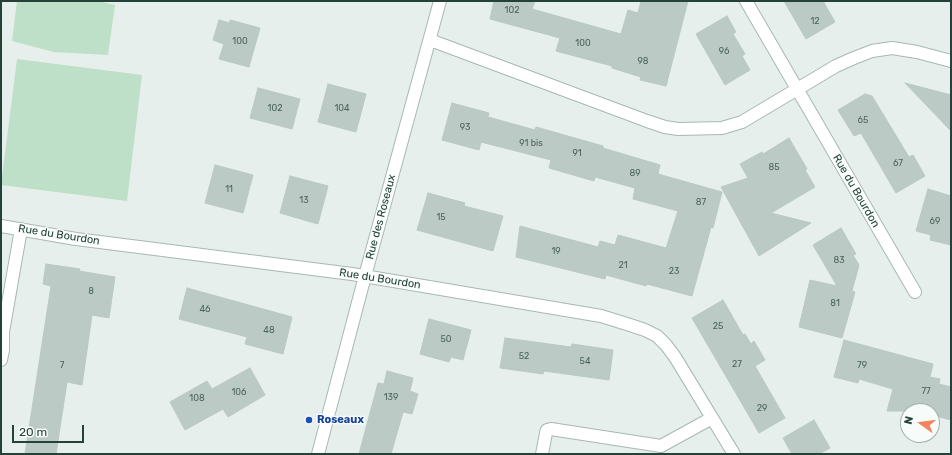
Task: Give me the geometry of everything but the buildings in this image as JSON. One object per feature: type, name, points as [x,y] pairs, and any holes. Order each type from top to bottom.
[{"type":"street","name":"Rue du Bourdon","points":[[746,1],[915,292]]},
{"type":"street","name":"Rue des Roseaux","points":[[318,454],[430,40],[438,2]]},
{"type":"street","points":[[430,40],[647,121],[678,130],[722,128],[742,122],[836,66],[872,51],[892,48],[917,52],[951,61]]},
{"type":"street","name":"Rue du Bourdon","points":[[1,226],[76,239],[365,276],[601,316],[645,330],[657,336],[666,344],[734,454]]},
{"type":"street","points":[[1,360],[3,350],[2,333],[22,229]]},
{"type":"street","points":[[542,454],[546,433],[551,429],[660,450],[712,418]]},
{"type":"green space","points":[[17,1],[98,1],[115,5],[108,55],[54,52],[12,41]]},
{"type":"green space","points":[[17,59],[142,75],[127,201],[1,185]]},
{"type":"place","name":"Roseaux","points":[[309,420]]}]
